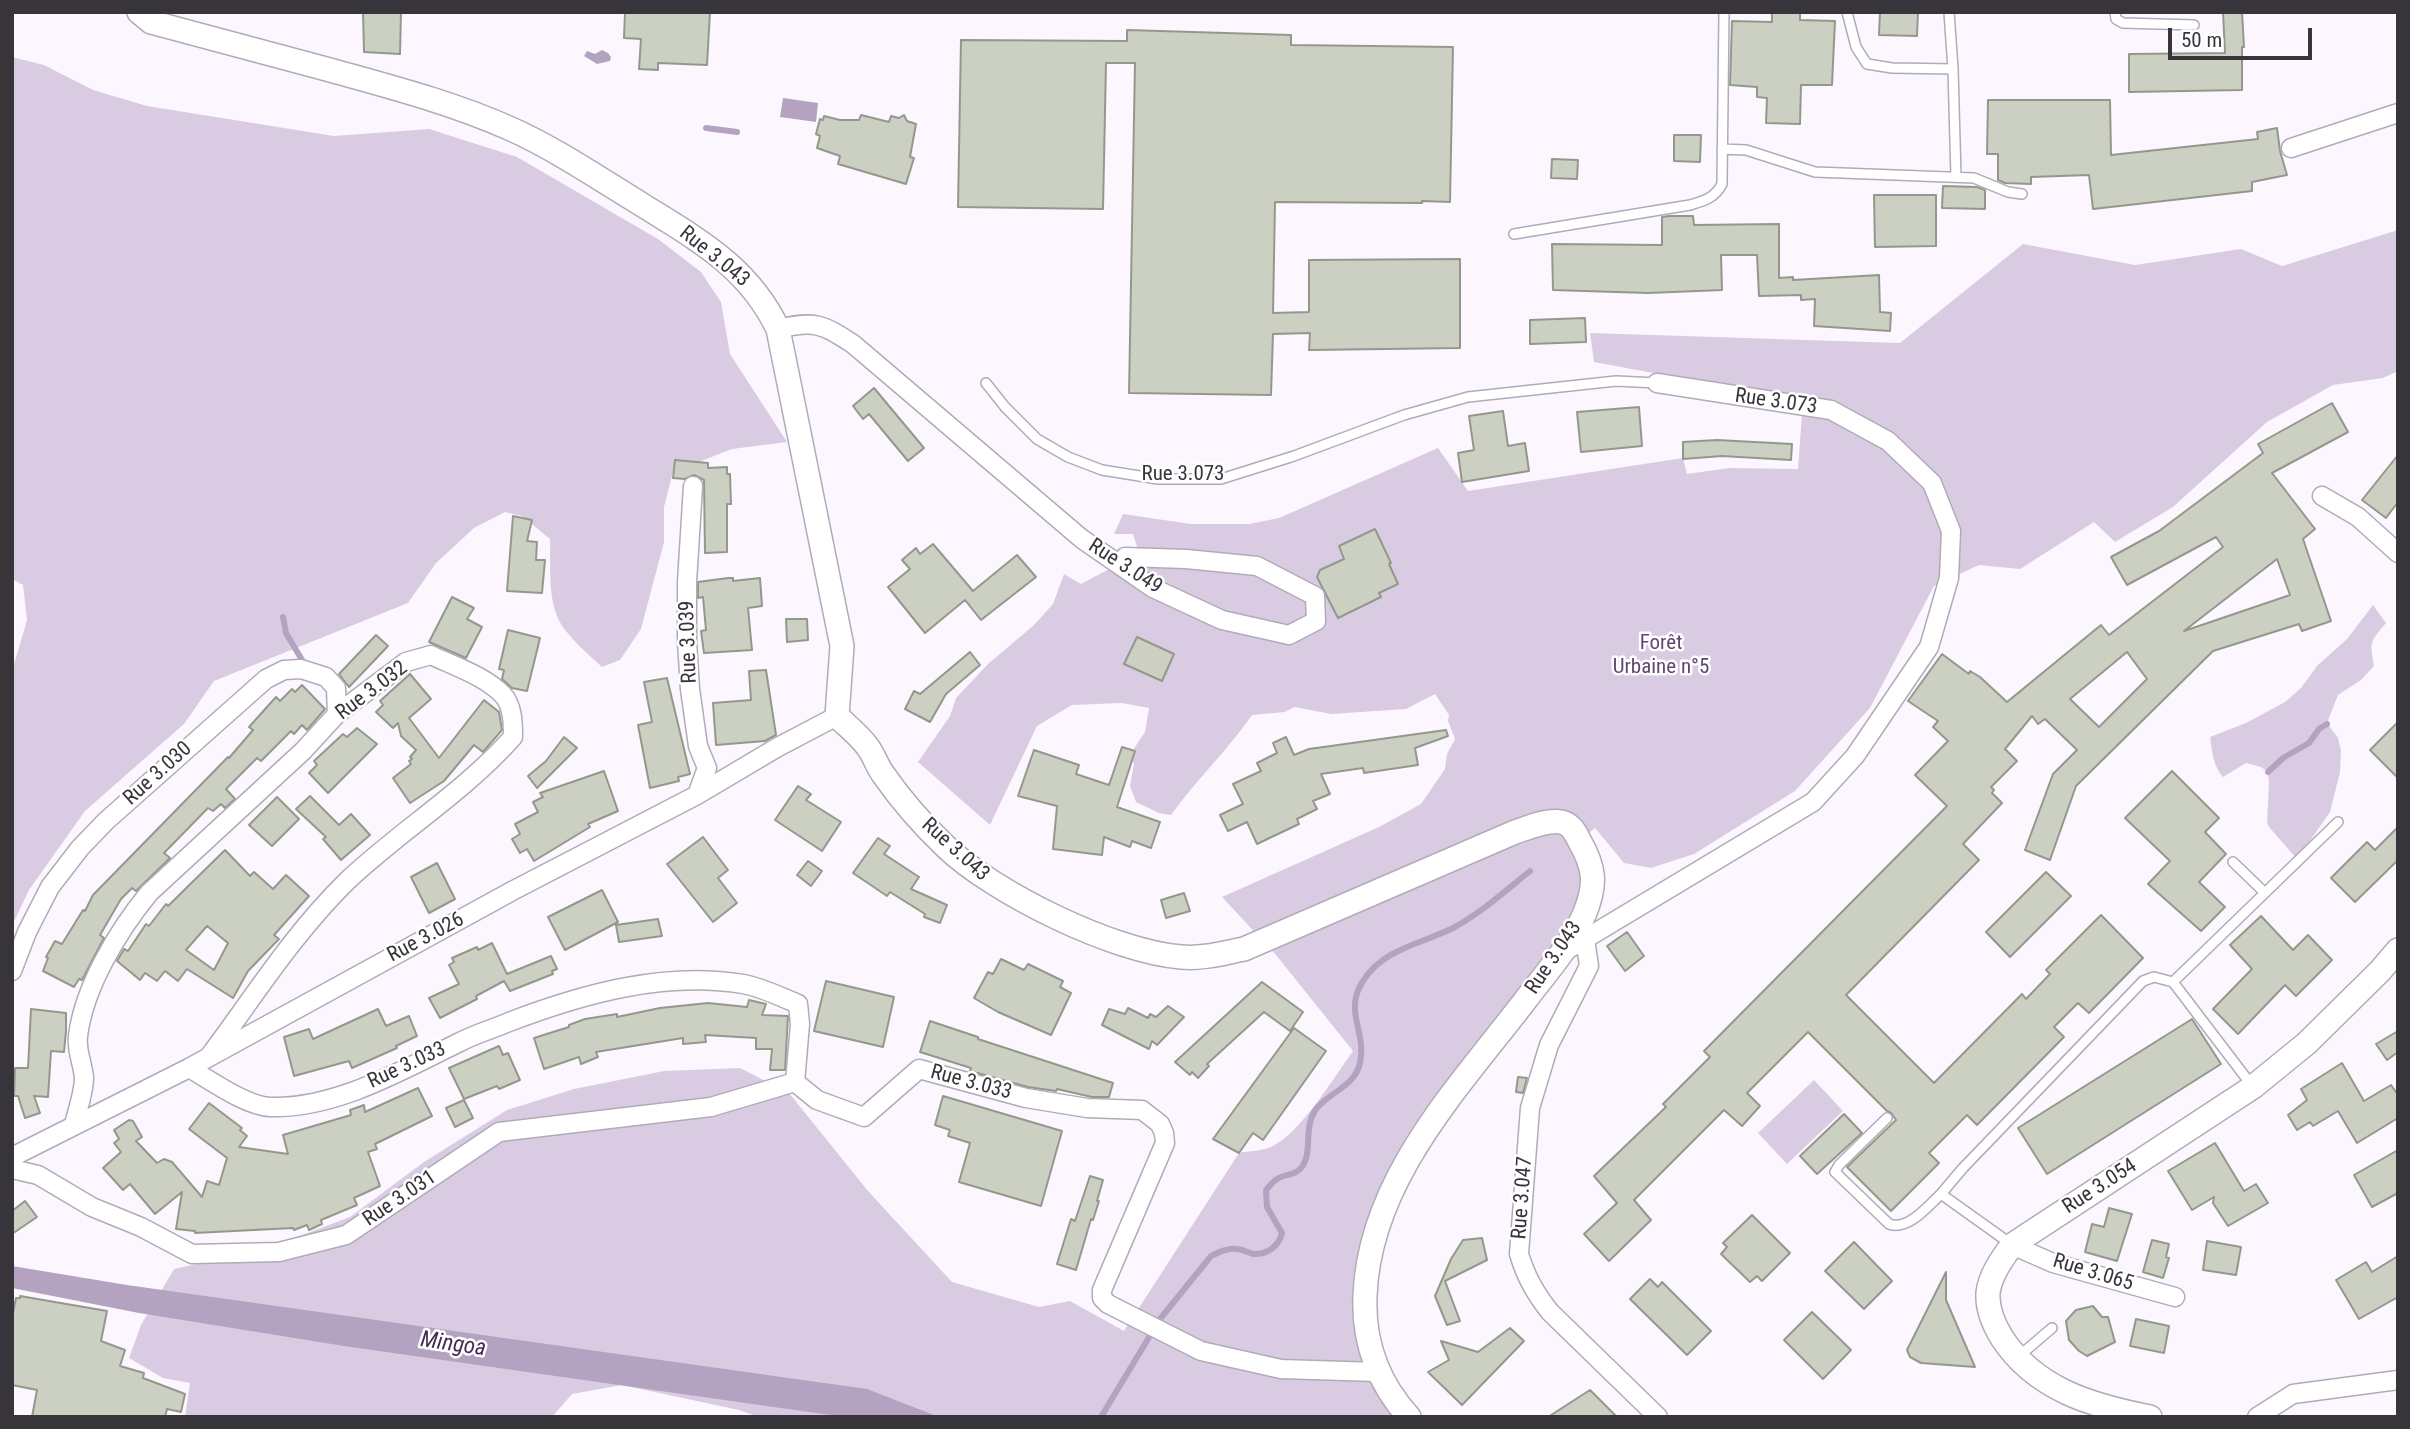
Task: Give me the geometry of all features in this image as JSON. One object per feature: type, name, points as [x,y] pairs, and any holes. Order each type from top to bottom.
[{"type":"street","name":"Rue 3.043","points":[[139,12],[151,22],[412,93],[511,129],[571,161],[685,232],[730,264],[752,286],[766,305],[778,329],[842,646],[837,716],[868,747],[881,772],[903,801],[946,847],[976,873],[1009,893],[1079,926],[1140,949],[1179,957],[1205,957],[1244,949],[1515,832],[1560,821],[1575,831],[1593,870],[1584,915],[1562,953],[1432,1122],[1398,1177],[1375,1231],[1366,1268],[1366,1334],[1377,1372],[1409,1417]]},
{"type":"street","points":[[2291,148],[2398,113]]},
{"type":"street","name":"Rue 3.049","points":[[778,329],[804,323],[826,327],[853,344],[1082,539],[1153,587],[1222,620],[1289,635],[1317,621],[1315,596],[1256,566],[1186,559],[1125,557]]},
{"type":"street","name":"Rue 3.073","points":[[1562,953],[1813,802],[1856,756],[1929,647],[1949,579],[1951,531],[1932,483],[1888,441],[1830,410],[1657,383]]},
{"type":"street","name":"Rue 3.039","points":[[693,486],[687,582],[687,641],[698,746],[707,768],[697,795]]},
{"type":"street","points":[[2322,496],[2358,517],[2398,553]]},
{"type":"street","name":"Rue 3.032","points":[[74,1125],[84,1079],[77,1040],[82,1014],[106,960],[131,914],[149,893],[303,751],[337,715],[406,662],[431,655],[480,679],[504,696],[513,719],[513,737],[487,766],[347,881],[302,929],[211,1054]]},
{"type":"street","name":"Rue 3.030","points":[[12,971],[27,932],[50,887],[80,848],[106,821],[266,679],[285,670],[301,669],[326,677],[336,688],[337,715]]},
{"type":"street","name":"Rue 3.026","points":[[12,1157],[189,1068],[514,890],[697,795],[837,716]]},
{"type":"street","name":"Rue 3.047","points":[[1585,939],[1589,966],[1549,1045],[1530,1108],[1519,1254],[1526,1278],[1550,1312],[1658,1417]]},
{"type":"street","name":"Rue 3.054","points":[[2151,1417],[2108,1409],[2053,1388],[2016,1358],[1994,1325],[1988,1292],[1995,1270],[2012,1245],[2253,1087],[2307,1043],[2398,950]]},
{"type":"street","name":"Rue 3.033","points":[[189,1068],[256,1104],[269,1107],[312,1103],[379,1082],[464,1039],[539,1011],[629,986],[701,980],[746,984],[798,1004],[800,1024],[795,1082],[817,1100],[864,1117],[919,1069],[1026,1098],[1087,1108],[1142,1110],[1160,1124],[1165,1143],[1102,1290],[1102,1298],[1108,1304],[1200,1351],[1281,1368],[1377,1372]]},
{"type":"street","name":"Rue 3.031","points":[[12,1169],[38,1175],[92,1207],[141,1227],[192,1254],[279,1252],[346,1235],[499,1132],[711,1107],[795,1082]]},
{"type":"street","name":"Rue 3.065","points":[[2012,1245],[2053,1263],[2175,1297]]},
{"type":"street","points":[[2257,1417],[2292,1394],[2398,1380]]},
{"type":"lane","points":[[1514,234],[1704,201],[1717,194],[1722,184],[1724,12]]},
{"type":"lane","points":[[1847,12],[1857,47],[1867,64],[1892,68],[1952,69]]},
{"type":"lane","points":[[1949,12],[1955,177]]},
{"type":"lane","points":[[2115,12],[2116,19],[2123,23],[2194,24]]},
{"type":"lane","points":[[1722,149],[1746,150],[1815,172],[1974,178],[2008,192],[2022,194]]},
{"type":"lane","name":"Rue 3.073","points":[[986,383],[1005,407],[1037,439],[1068,457],[1102,470],[1158,479],[1222,479],[1294,456],[1404,415],[1468,397],[1616,382],[1657,383]]},
{"type":"lane","points":[[2173,982],[2338,822]]},
{"type":"lane","points":[[2233,862],[2264,892]]},
{"type":"lane","points":[[1887,1118],[1839,1164],[1835,1172],[1889,1224],[1898,1227],[1906,1224],[1941,1195],[1963,1168],[2135,988],[2154,977],[2173,982],[2253,1087]]},
{"type":"lane","points":[[1941,1195],[2012,1245]]},
{"type":"lane","points":[[2016,1358],[2052,1328]]},
{"type":"green space","points":[[12,57],[44,65],[93,90],[147,106],[334,136],[429,129],[517,157],[658,239],[701,272],[721,302],[730,354],[787,442],[732,449],[673,472],[664,507],[664,542],[641,629],[620,660],[602,667],[566,631],[552,599],[550,539],[522,516],[505,512],[474,528],[436,563],[408,603],[214,681],[184,724],[85,811],[29,890],[12,926],[12,671],[27,620],[23,585],[12,579]]},
{"type":"green space","name":"Forêt Urbaine n°5","points":[[2398,230],[2398,371],[2383,378],[2333,385],[2267,422],[2173,507],[2115,542],[2094,522],[2020,569],[1979,565],[1934,586],[1870,708],[1795,791],[1694,854],[1651,868],[1624,863],[1595,828],[1579,841],[1587,898],[1433,1121],[1376,1231],[1367,1333],[1411,1417],[759,1417],[739,1410],[622,1385],[572,1394],[552,1417],[185,1417],[190,1383],[163,1378],[129,1358],[141,1325],[174,1269],[265,1249],[350,1217],[424,1162],[507,1110],[574,1089],[664,1071],[740,1068],[789,1093],[868,1191],[952,1282],[1039,1307],[1070,1301],[1124,1331],[1239,1153],[1271,1147],[1282,1140],[1305,1118],[1353,1051],[1276,955],[1222,897],[1379,827],[1421,804],[1445,769],[1447,754],[1455,739],[1448,721],[1449,715],[1435,694],[1406,709],[1331,714],[1294,707],[1285,712],[1252,715],[1171,815],[1159,813],[1136,802],[1130,786],[1134,764],[1129,756],[1145,732],[1149,708],[1122,703],[1072,705],[1037,726],[990,825],[918,762],[950,716],[956,698],[988,664],[1034,625],[1053,604],[1064,574],[1081,584],[1139,553],[1133,534],[1114,534],[1123,514],[1191,524],[1249,524],[1279,518],[1438,448],[1468,491],[1683,458],[1687,474],[1729,468],[1798,469],[1803,401],[1594,362],[1590,333],[1900,343],[2023,244],[2135,265],[2241,249],[2282,266]]},
{"type":"green space","points":[[2373,605],[2386,623],[2372,643],[2374,666],[2361,680],[2338,695],[2327,723],[2338,738],[2341,751],[2340,772],[2330,812],[2296,858],[2267,822],[2268,772],[2246,763],[2223,777],[2215,763],[2210,737],[2246,723],[2285,702],[2301,688],[2317,666],[2347,639]]},
{"type":"green space","points":[[1814,1080],[1843,1111],[1787,1164],[1758,1133]]},
{"type":"water","points":[[602,50],[611,57],[610,61],[597,64],[584,56],[587,51],[595,54]]},
{"type":"water","points":[[783,98],[818,103],[816,122],[780,117]]},
{"type":"water","name":"Mingoa","points":[[12,1266],[127,1285],[867,1389],[939,1417],[844,1417],[344,1346],[139,1313],[12,1288]]},
{"type":"building","points":[[363,12],[401,12],[400,54],[364,52]]},
{"type":"building","points":[[625,12],[710,12],[707,65],[658,63],[658,70],[639,69],[641,39],[624,38]]},
{"type":"building","points":[[1772,12],[1800,12],[1800,20],[1835,21],[1832,85],[1801,85],[1800,124],[1766,123],[1767,98],[1757,97],[1757,87],[1730,85],[1732,21],[1772,22]]},
{"type":"building","points":[[1880,12],[1918,12],[1917,36],[1879,35]]},
{"type":"building","points":[[2223,12],[2242,12],[2242,90],[2129,92],[2129,54],[2225,53]]},
{"type":"building","points":[[1127,30],[1291,35],[1291,45],[1453,47],[1450,202],[1275,202],[1273,313],[1309,312],[1309,260],[1460,259],[1460,348],[1309,350],[1310,333],[1273,334],[1271,395],[1129,393],[1135,63],[1106,63],[1103,209],[958,207],[961,40],[1127,41]]},
{"type":"building","points":[[1988,100],[2110,100],[2111,155],[2258,139],[2257,132],[2277,128],[2287,175],[2252,182],[2252,191],[2093,209],[2089,175],[2031,177],[2031,184],[2005,183],[1998,180],[1998,154],[1987,154]]},
{"type":"building","points":[[861,115],[889,122],[891,116],[899,118],[904,115],[907,121],[916,124],[910,157],[914,158],[906,184],[838,164],[840,156],[817,148],[820,136],[816,134],[820,119],[823,120],[824,116],[840,120],[859,120]]},
{"type":"building","points":[[1674,135],[1701,135],[1700,162],[1674,161]]},
{"type":"building","points":[[1552,159],[1578,160],[1577,179],[1551,178]]},
{"type":"building","points":[[1943,186],[1977,187],[1985,190],[1985,209],[1942,208]]},
{"type":"building","points":[[1874,195],[1936,195],[1936,246],[1875,247]]},
{"type":"building","points":[[1693,216],[1694,225],[1779,224],[1779,278],[1793,277],[1793,280],[1879,275],[1880,312],[1891,313],[1890,331],[1814,326],[1815,299],[1801,300],[1801,295],[1759,296],[1757,255],[1721,255],[1722,290],[1648,293],[1553,290],[1552,244],[1662,245],[1662,217]]},
{"type":"building","points":[[1585,318],[1586,342],[1530,344],[1530,320]]},
{"type":"building","points":[[874,388],[924,448],[908,461],[869,414],[863,419],[853,406]]},
{"type":"building","points":[[2332,403],[2348,432],[2272,473],[2315,529],[2303,539],[2331,621],[2302,631],[2299,624],[2213,651],[2076,786],[2050,860],[2025,850],[2053,774],[2077,750],[2045,719],[2038,724],[2032,716],[2005,749],[2017,761],[1991,787],[1994,790],[1992,793],[2002,803],[1963,844],[1979,860],[1846,995],[1934,1083],[2022,994],[2026,999],[2050,974],[2046,970],[2101,915],[2143,958],[2089,1013],[2078,1003],[2054,1027],[2064,1037],[1977,1125],[1967,1115],[1929,1153],[1939,1163],[1891,1211],[1847,1167],[1896,1120],[1808,1032],[1747,1093],[1760,1106],[1742,1126],[1724,1110],[1634,1200],[1651,1220],[1609,1261],[1584,1234],[1617,1203],[1594,1176],[1666,1107],[1663,1104],[1710,1057],[1704,1051],[1947,806],[1915,775],[1948,741],[1933,727],[1938,721],[1908,701],[1942,654],[1969,674],[1970,671],[1980,677],[2007,702],[2101,625],[2109,635],[2223,547],[2216,537],[2127,585],[2111,557],[2159,531],[2263,453],[2258,444]],"holes":[[[2277,559],[2290,595],[2184,631]],[[2127,652],[2147,679],[2099,727],[2070,699]]]},
{"type":"building","points":[[1639,407],[1642,446],[1581,452],[1577,412]]},
{"type":"building","points":[[1503,411],[1508,446],[1525,443],[1529,471],[1462,482],[1458,453],[1474,450],[1469,416]]},
{"type":"building","points":[[1717,440],[1792,444],[1791,460],[1722,456],[1683,459],[1683,442]]},
{"type":"building","points":[[2398,455],[2398,502],[2386,518],[2362,500]]},
{"type":"building","points":[[675,460],[708,463],[708,468],[727,467],[727,474],[730,474],[731,504],[727,504],[727,552],[705,553],[704,480],[694,475],[685,479],[673,478]]},
{"type":"building","points":[[513,516],[532,520],[527,541],[537,542],[536,560],[545,560],[542,593],[507,591]]},
{"type":"building","points":[[1375,529],[1398,584],[1379,593],[1381,597],[1338,618],[1317,577],[1320,570],[1344,559],[1339,546]]},
{"type":"building","points":[[933,544],[973,591],[1017,555],[1036,577],[981,620],[965,600],[925,633],[888,587],[910,569],[902,560],[916,548],[920,554]]},
{"type":"building","points":[[733,578],[733,581],[760,578],[762,606],[748,608],[752,650],[704,653],[701,631],[706,630],[703,597],[698,598],[698,582]]},
{"type":"building","points":[[452,597],[474,608],[467,619],[482,627],[466,658],[429,642]]},
{"type":"building","points":[[786,619],[807,619],[808,640],[787,642]]},
{"type":"building","points":[[508,630],[540,638],[527,691],[512,688],[502,679],[504,670],[499,669]]},
{"type":"building","points":[[376,635],[388,646],[349,687],[339,674]]},
{"type":"building","points":[[1137,637],[1174,654],[1162,681],[1124,664]]},
{"type":"building","points":[[970,652],[980,665],[946,694],[930,722],[905,709],[914,691],[920,694]]},
{"type":"building","points":[[766,670],[776,735],[765,741],[716,745],[713,703],[751,700],[749,671]]},
{"type":"building","points":[[410,674],[431,699],[409,718],[439,758],[484,700],[499,712],[502,730],[483,752],[474,745],[444,781],[410,803],[393,778],[411,764],[410,757],[416,750],[401,736],[398,723],[393,728],[376,712],[383,705],[380,701]]},
{"type":"building","points":[[667,678],[690,774],[678,777],[679,781],[650,788],[638,725],[652,722],[644,682]]},
{"type":"building","points":[[302,685],[325,709],[307,730],[302,725],[294,734],[291,731],[261,761],[257,758],[226,789],[235,799],[225,808],[221,804],[213,811],[208,808],[164,853],[170,858],[136,891],[132,888],[121,899],[100,935],[104,938],[82,980],[79,979],[74,987],[43,971],[48,958],[46,957],[55,941],[62,944],[93,895],[229,758],[253,730],[249,727],[276,697],[280,701],[292,689],[295,692]]},
{"type":"building","points":[[2398,722],[2398,778],[2370,750]]},
{"type":"building","points":[[357,728],[377,744],[328,793],[309,773],[317,765],[314,761],[343,734],[347,737]]},
{"type":"building","points":[[1446,730],[1448,736],[1415,748],[1418,765],[1364,773],[1363,768],[1321,774],[1330,794],[1313,801],[1317,809],[1297,819],[1299,824],[1257,844],[1247,822],[1228,831],[1220,815],[1243,804],[1233,784],[1261,771],[1257,763],[1277,753],[1273,743],[1286,737],[1294,755],[1309,749]]},
{"type":"building","points":[[564,737],[577,748],[537,788],[528,776],[546,761]]},
{"type":"building","points":[[1122,747],[1135,751],[1117,807],[1160,822],[1151,848],[1132,841],[1130,847],[1104,837],[1102,855],[1053,849],[1057,806],[1018,796],[1034,750],[1079,765],[1076,774],[1109,785]]},
{"type":"building","points":[[604,771],[618,811],[588,824],[590,827],[534,861],[527,849],[520,853],[512,839],[520,834],[515,824],[538,812],[533,802],[543,797],[540,793]]},
{"type":"building","points":[[2172,771],[2219,818],[2205,832],[2226,854],[2199,882],[2225,907],[2201,931],[2148,884],[2170,861],[2125,818]]},
{"type":"building","points":[[798,786],[811,794],[806,800],[841,822],[822,851],[775,820]]},
{"type":"building","points":[[310,796],[339,825],[351,814],[370,835],[341,860],[323,839],[326,837],[296,809]]},
{"type":"building","points":[[277,797],[299,819],[272,846],[249,825]]},
{"type":"building","points":[[2398,827],[2398,860],[2355,902],[2331,878],[2367,842],[2375,850]]},
{"type":"building","points":[[703,837],[728,870],[718,878],[737,903],[713,922],[667,864]]},
{"type":"building","points":[[878,838],[890,846],[884,854],[919,877],[911,889],[947,905],[940,923],[924,917],[925,914],[890,892],[887,896],[853,873]]},
{"type":"building","points":[[225,850],[250,876],[254,872],[273,889],[286,875],[309,896],[274,935],[279,939],[248,971],[233,998],[187,969],[178,981],[165,971],[157,981],[145,973],[140,980],[117,961],[124,949],[128,951],[146,924],[149,926],[166,904],[168,906]],"holes":[[[207,926],[228,943],[214,970],[186,950]]]},
{"type":"building","points":[[808,861],[822,871],[811,886],[797,875]]},
{"type":"building","points":[[437,863],[455,899],[429,913],[411,877]]},
{"type":"building","points":[[2046,872],[2071,896],[2010,957],[1986,932]]},
{"type":"building","points":[[602,890],[618,922],[565,950],[548,917]]},
{"type":"building","points":[[1184,893],[1190,911],[1166,918],[1161,900]]},
{"type":"building","points":[[2261,916],[2293,950],[2308,935],[2332,960],[2296,996],[2285,985],[2238,1034],[2213,1009],[2252,969],[2230,945]]},
{"type":"building","points":[[658,919],[662,936],[619,942],[616,925]]},
{"type":"building","points":[[1627,932],[1644,956],[1625,971],[1607,946]]},
{"type":"building","points":[[492,943],[507,974],[551,956],[557,969],[552,971],[553,974],[510,991],[504,981],[440,1018],[429,998],[459,984],[449,965],[454,962],[452,958]]},
{"type":"building","points":[[1001,959],[1024,970],[1028,964],[1063,981],[1060,987],[1071,993],[1051,1035],[998,1012],[974,998],[988,972],[993,974]]},
{"type":"building","points":[[826,981],[894,997],[883,1047],[814,1031]]},
{"type":"building","points":[[1262,982],[1303,1012],[1290,1031],[1264,1012],[1207,1064],[1209,1066],[1198,1078],[1192,1072],[1190,1075],[1175,1062]]},
{"type":"building","points":[[749,1000],[766,1004],[762,1015],[788,1016],[785,1070],[770,1070],[772,1049],[756,1049],[756,1038],[705,1035],[706,1042],[683,1044],[683,1038],[596,1052],[598,1057],[581,1064],[579,1057],[544,1069],[534,1038],[585,1019],[617,1014],[617,1017],[660,1008],[708,1003],[747,1007]]},
{"type":"building","points":[[1168,1006],[1184,1017],[1157,1045],[1152,1041],[1149,1049],[1102,1025],[1109,1009],[1125,1014],[1128,1008],[1148,1018],[1150,1014],[1156,1017]]},
{"type":"building","points":[[31,1009],[66,1013],[66,1031],[64,1052],[51,1051],[48,1097],[34,1096],[40,1113],[25,1118],[18,1096],[14,1096],[15,1068],[28,1068]]},
{"type":"building","points":[[378,1009],[386,1026],[409,1016],[417,1036],[352,1068],[349,1061],[294,1076],[284,1037],[309,1029],[313,1039]]},
{"type":"building","points":[[2192,1019],[2221,1064],[2047,1174],[2018,1128]]},
{"type":"building","points":[[930,1021],[1113,1083],[1109,1097],[1028,1087],[970,1071],[971,1068],[920,1052]]},
{"type":"building","points":[[1294,1028],[1326,1051],[1263,1140],[1253,1133],[1239,1153],[1213,1139]]},
{"type":"building","points":[[2398,1031],[2398,1052],[2387,1060],[2376,1044]]},
{"type":"building","points":[[499,1046],[503,1055],[508,1053],[520,1080],[464,1099],[449,1068]]},
{"type":"building","points":[[2342,1063],[2364,1101],[2391,1085],[2398,1095],[2398,1118],[2357,1143],[2338,1111],[2313,1126],[2310,1122],[2297,1130],[2288,1115],[2307,1100],[2301,1089]]},
{"type":"building","points":[[1518,1077],[1527,1078],[1523,1093],[1516,1092]]},
{"type":"building","points":[[418,1088],[432,1116],[375,1144],[377,1149],[368,1152],[380,1186],[354,1198],[357,1205],[321,1220],[322,1224],[309,1230],[307,1225],[294,1230],[195,1233],[176,1229],[182,1192],[155,1214],[130,1184],[123,1190],[103,1168],[121,1152],[114,1143],[119,1139],[114,1130],[129,1120],[133,1121],[142,1137],[136,1141],[157,1163],[164,1159],[172,1162],[202,1197],[207,1181],[219,1185],[227,1158],[189,1129],[209,1103],[242,1128],[240,1130],[247,1136],[239,1147],[288,1154],[283,1135],[351,1115],[350,1110],[364,1105],[365,1112]]},
{"type":"building","points":[[943,1096],[1062,1131],[1041,1206],[959,1182],[970,1143],[948,1136],[950,1130],[935,1125]]},
{"type":"building","points":[[464,1100],[473,1118],[455,1127],[446,1108]]},
{"type":"building","points":[[1844,1114],[1862,1133],[1817,1174],[1800,1156]]},
{"type":"building","points":[[2215,1143],[2244,1191],[2256,1184],[2268,1203],[2228,1226],[2213,1203],[2214,1197],[2192,1210],[2168,1171]]},
{"type":"building","points":[[2398,1150],[2398,1193],[2372,1207],[2354,1175]]},
{"type":"building","points":[[1090,1176],[1103,1180],[1099,1201],[1076,1270],[1057,1264],[1071,1219],[1075,1221]]},
{"type":"building","points":[[25,1201],[37,1217],[12,1234],[12,1211]]},
{"type":"building","points":[[2109,1208],[2132,1214],[2117,1261],[2085,1252],[2092,1224],[2104,1227]]},
{"type":"building","points":[[1752,1215],[1790,1253],[1762,1281],[1757,1276],[1750,1282],[1721,1254],[1727,1247],[1723,1243]]},
{"type":"building","points":[[1482,1238],[1487,1260],[1445,1281],[1460,1321],[1447,1325],[1435,1296],[1451,1259],[1463,1240]]},
{"type":"building","points":[[2152,1240],[2169,1244],[2166,1257],[2169,1258],[2163,1278],[2143,1272]]},
{"type":"building","points":[[2207,1241],[2241,1247],[2236,1275],[2203,1270]]},
{"type":"building","points":[[1854,1242],[1892,1281],[1864,1309],[1825,1271]]},
{"type":"building","points":[[2398,1256],[2398,1297],[2359,1319],[2336,1280],[2366,1262],[2372,1272]]},
{"type":"building","points":[[1946,1272],[1946,1300],[1975,1367],[1921,1363],[1910,1357],[1907,1350]]},
{"type":"building","points":[[1650,1279],[1658,1287],[1662,1282],[1711,1331],[1687,1355],[1630,1299]]},
{"type":"building","points":[[20,1296],[107,1311],[101,1341],[125,1350],[120,1366],[144,1373],[143,1378],[185,1394],[181,1412],[167,1409],[165,1417],[32,1417],[37,1390],[12,1385],[12,1318],[16,1298]]},
{"type":"building","points":[[2093,1306],[2102,1317],[2108,1317],[2115,1342],[2087,1356],[2069,1340],[2066,1321],[2076,1310]]},
{"type":"building","points":[[1812,1312],[1851,1350],[1823,1379],[1784,1340]]},
{"type":"building","points":[[2136,1319],[2169,1326],[2164,1353],[2130,1346]]},
{"type":"building","points":[[1510,1328],[1524,1341],[1462,1405],[1428,1372],[1449,1360],[1441,1341],[1478,1352]]},
{"type":"building","points":[[1590,1390],[1617,1417],[1548,1417]]},
{"type":"waterway","points":[[706,128],[737,132]]},
{"type":"waterway","points":[[283,617],[286,633],[305,665]]},
{"type":"waterway","points":[[2268,772],[2283,758],[2309,743],[2319,729],[2327,724]]},
{"type":"waterway","points":[[1101,1417],[1160,1319],[1211,1256],[1233,1249],[1253,1254],[1263,1253],[1278,1242],[1282,1233],[1267,1207],[1266,1190],[1280,1177],[1301,1168],[1307,1155],[1310,1123],[1317,1108],[1348,1083],[1357,1071],[1361,1041],[1355,1002],[1357,992],[1371,970],[1392,954],[1463,922],[1530,871]]}]
